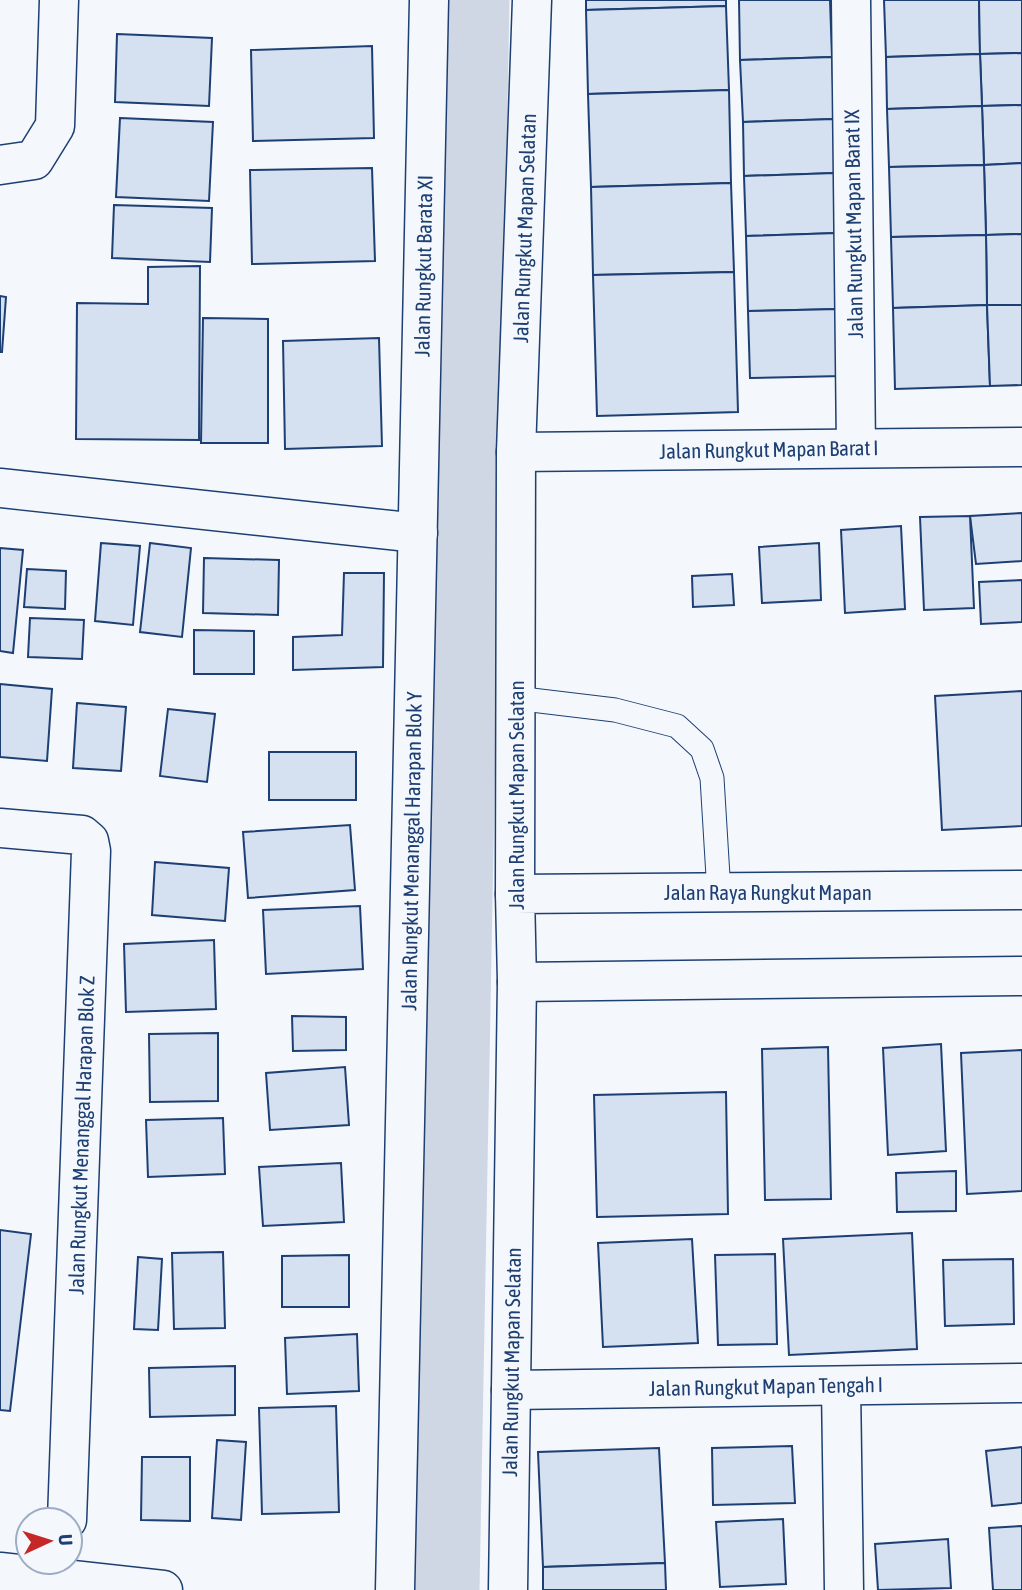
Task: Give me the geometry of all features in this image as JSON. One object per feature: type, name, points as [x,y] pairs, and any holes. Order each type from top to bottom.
[{"type":"street","points":[[17,163],[55,126],[60,0]]},
{"type":"street","name":"Jalan Rungkut Barata XI","points":[[418,533],[429,0]]},
{"type":"street","name":"Jalan Rungkut Mapan Selatan","points":[[508,1590],[517,982],[516,452],[533,0]]},
{"type":"street","name":"Jalan Rungkut Mapan Barat IX","points":[[851,0],[856,448]]},
{"type":"street","name":"Jalan Rungkut Mapan Barat I","points":[[516,452],[1022,447]]},
{"type":"street","points":[[0,488],[418,533]]},
{"type":"street","name":"Jalan Rungkut Menanggal Harapan Blok Y","points":[[395,1590],[418,533]]},
{"type":"street","name":"Jalan Rungkut Menanggal Harapan Blok Z","points":[[0,828],[82,835],[89,841],[91,851],[68,1506]]},
{"type":"street","name":"Jalan Raya Rungkut Mapan","points":[[515,894],[1022,890]]},
{"type":"street","points":[[517,982],[1022,976]]},
{"type":"street","name":"Jalan Rungkut Mapan Tengah I","points":[[511,1390],[1022,1383]]},
{"type":"street","points":[[841,1386],[844,1590]]},
{"type":"street","points":[[84,1574],[163,1590]]},
{"type":"lane","points":[[515,698],[615,710],[677,726],[702,749],[712,778],[719,893]]},
{"type":"building","points":[[586,0],[726,0],[726,6],[586,10]]},
{"type":"building","points":[[739,0],[830,0],[832,57],[740,60]]},
{"type":"building","points":[[884,0],[979,0],[980,54],[886,57]]},
{"type":"building","points":[[979,0],[1022,0],[1022,53],[980,54]]},
{"type":"building","points":[[726,6],[729,90],[588,94],[586,10]]},
{"type":"building","points":[[117,34],[212,38],[209,106],[115,102]]},
{"type":"building","points":[[372,46],[374,138],[253,141],[251,50]]},
{"type":"building","points":[[1022,53],[1022,105],[982,106],[980,54]]},
{"type":"building","points":[[980,54],[982,106],[887,109],[886,57]]},
{"type":"building","points":[[832,57],[834,119],[743,122],[740,60]]},
{"type":"building","points":[[729,90],[731,183],[591,187],[588,94]]},
{"type":"building","points":[[1022,105],[1022,163],[984,165],[982,106]]},
{"type":"building","points":[[982,106],[984,165],[889,167],[887,109]]},
{"type":"building","points":[[120,118],[213,122],[209,201],[116,197]]},
{"type":"building","points":[[834,119],[835,173],[744,176],[743,122]]},
{"type":"building","points":[[1022,163],[1022,234],[986,235],[984,165]]},
{"type":"building","points":[[984,165],[986,235],[891,237],[889,167]]},
{"type":"building","points":[[372,168],[375,261],[252,264],[250,170]]},
{"type":"building","points":[[835,173],[837,233],[746,236],[744,176]]},
{"type":"building","points":[[731,183],[734,272],[593,275],[591,187]]},
{"type":"building","points":[[114,205],[212,208],[210,262],[112,258]]},
{"type":"building","points":[[837,233],[839,309],[748,311],[746,236]]},
{"type":"building","points":[[1022,234],[1022,305],[987,305],[986,235]]},
{"type":"building","points":[[986,235],[987,305],[893,308],[891,237]]},
{"type":"building","points":[[200,266],[199,440],[76,439],[77,303],[148,304],[148,267]]},
{"type":"building","points":[[734,272],[738,412],[597,416],[593,275]]},
{"type":"building","points":[[0,296],[6,297],[2,352],[0,352]]},
{"type":"building","points":[[987,305],[990,386],[895,389],[893,308]]},
{"type":"building","points":[[987,305],[1022,305],[1022,385],[990,386]]},
{"type":"building","points":[[839,309],[842,376],[750,378],[748,311]]},
{"type":"building","points":[[203,318],[268,319],[268,443],[201,443]]},
{"type":"building","points":[[379,338],[382,446],[285,449],[283,341]]},
{"type":"building","points":[[1022,513],[1022,561],[976,564],[970,516]]},
{"type":"building","points":[[970,516],[974,608],[924,610],[920,517]]},
{"type":"building","points":[[901,526],[905,609],[845,613],[841,530]]},
{"type":"building","points":[[101,543],[140,546],[133,625],[95,621]]},
{"type":"building","points":[[150,543],[191,548],[182,637],[140,632]]},
{"type":"building","points":[[819,543],[821,600],[762,603],[759,547]]},
{"type":"building","points":[[0,548],[23,550],[13,653],[0,651]]},
{"type":"building","points":[[204,558],[279,560],[278,615],[203,613]]},
{"type":"building","points":[[27,569],[66,571],[65,609],[24,607]]},
{"type":"building","points":[[344,573],[384,573],[383,667],[293,670],[293,637],[342,635]]},
{"type":"building","points":[[732,574],[734,605],[693,607],[692,576]]},
{"type":"building","points":[[1022,580],[1022,622],[981,624],[979,582]]},
{"type":"building","points":[[30,618],[84,620],[82,659],[28,657]]},
{"type":"building","points":[[194,630],[254,631],[254,674],[194,674]]},
{"type":"building","points":[[0,684],[52,689],[47,761],[0,757]]},
{"type":"building","points":[[1022,691],[1022,826],[942,830],[935,696]]},
{"type":"building","points":[[77,703],[126,707],[121,771],[73,768]]},
{"type":"building","points":[[168,709],[215,714],[207,782],[160,776]]},
{"type":"building","points":[[269,752],[356,752],[356,800],[269,800]]},
{"type":"building","points":[[350,825],[355,890],[248,898],[243,832]]},
{"type":"building","points":[[155,862],[229,868],[225,921],[152,915]]},
{"type":"building","points":[[360,906],[363,969],[266,974],[263,910]]},
{"type":"building","points":[[214,940],[216,1009],[126,1012],[124,944]]},
{"type":"building","points":[[292,1016],[346,1017],[346,1050],[293,1051]]},
{"type":"building","points":[[218,1033],[218,1101],[150,1102],[149,1034]]},
{"type":"building","points":[[941,1044],[946,1151],[888,1155],[883,1048]]},
{"type":"building","points":[[828,1047],[831,1199],[765,1200],[762,1049]]},
{"type":"building","points":[[1022,1050],[1022,1191],[967,1194],[961,1053]]},
{"type":"building","points":[[345,1067],[349,1125],[270,1130],[266,1073]]},
{"type":"building","points":[[726,1092],[728,1214],[597,1217],[594,1095]]},
{"type":"building","points":[[223,1118],[225,1174],[148,1177],[146,1120]]},
{"type":"building","points":[[341,1163],[344,1222],[263,1226],[259,1167]]},
{"type":"building","points":[[956,1171],[956,1211],[897,1212],[896,1173]]},
{"type":"building","points":[[0,1230],[31,1234],[10,1411],[0,1410]]},
{"type":"building","points":[[912,1233],[917,1349],[789,1355],[783,1239]]},
{"type":"building","points":[[692,1239],[698,1343],[603,1347],[598,1243]]},
{"type":"building","points":[[223,1252],[225,1328],[174,1329],[172,1253]]},
{"type":"building","points":[[775,1254],[777,1344],[718,1345],[715,1255]]},
{"type":"building","points":[[349,1255],[349,1307],[282,1307],[282,1256]]},
{"type":"building","points":[[138,1257],[162,1259],[158,1330],[134,1329]]},
{"type":"building","points":[[1013,1259],[1014,1324],[945,1326],[943,1260]]},
{"type":"building","points":[[357,1334],[359,1391],[287,1394],[285,1338]]},
{"type":"building","points":[[235,1366],[235,1415],[150,1417],[149,1368]]},
{"type":"building","points":[[336,1406],[339,1512],[262,1514],[259,1408]]},
{"type":"building","points":[[217,1440],[246,1442],[241,1520],[212,1518]]},
{"type":"building","points":[[792,1446],[795,1503],[713,1505],[712,1448]]},
{"type":"building","points":[[1022,1447],[1022,1503],[992,1506],[986,1451]]},
{"type":"building","points":[[659,1448],[665,1563],[543,1567],[538,1452]]},
{"type":"building","points":[[142,1457],[190,1457],[190,1521],[141,1520]]},
{"type":"building","points":[[783,1519],[786,1584],[720,1587],[716,1522]]},
{"type":"building","points":[[1022,1526],[1022,1590],[993,1590],[989,1528]]},
{"type":"building","points":[[948,1539],[951,1588],[878,1590],[875,1544]]},
{"type":"building","points":[[665,1563],[666,1590],[543,1590],[543,1567]]},
{"type":"waterway","points":[[435,1590],[465,0]]}]
